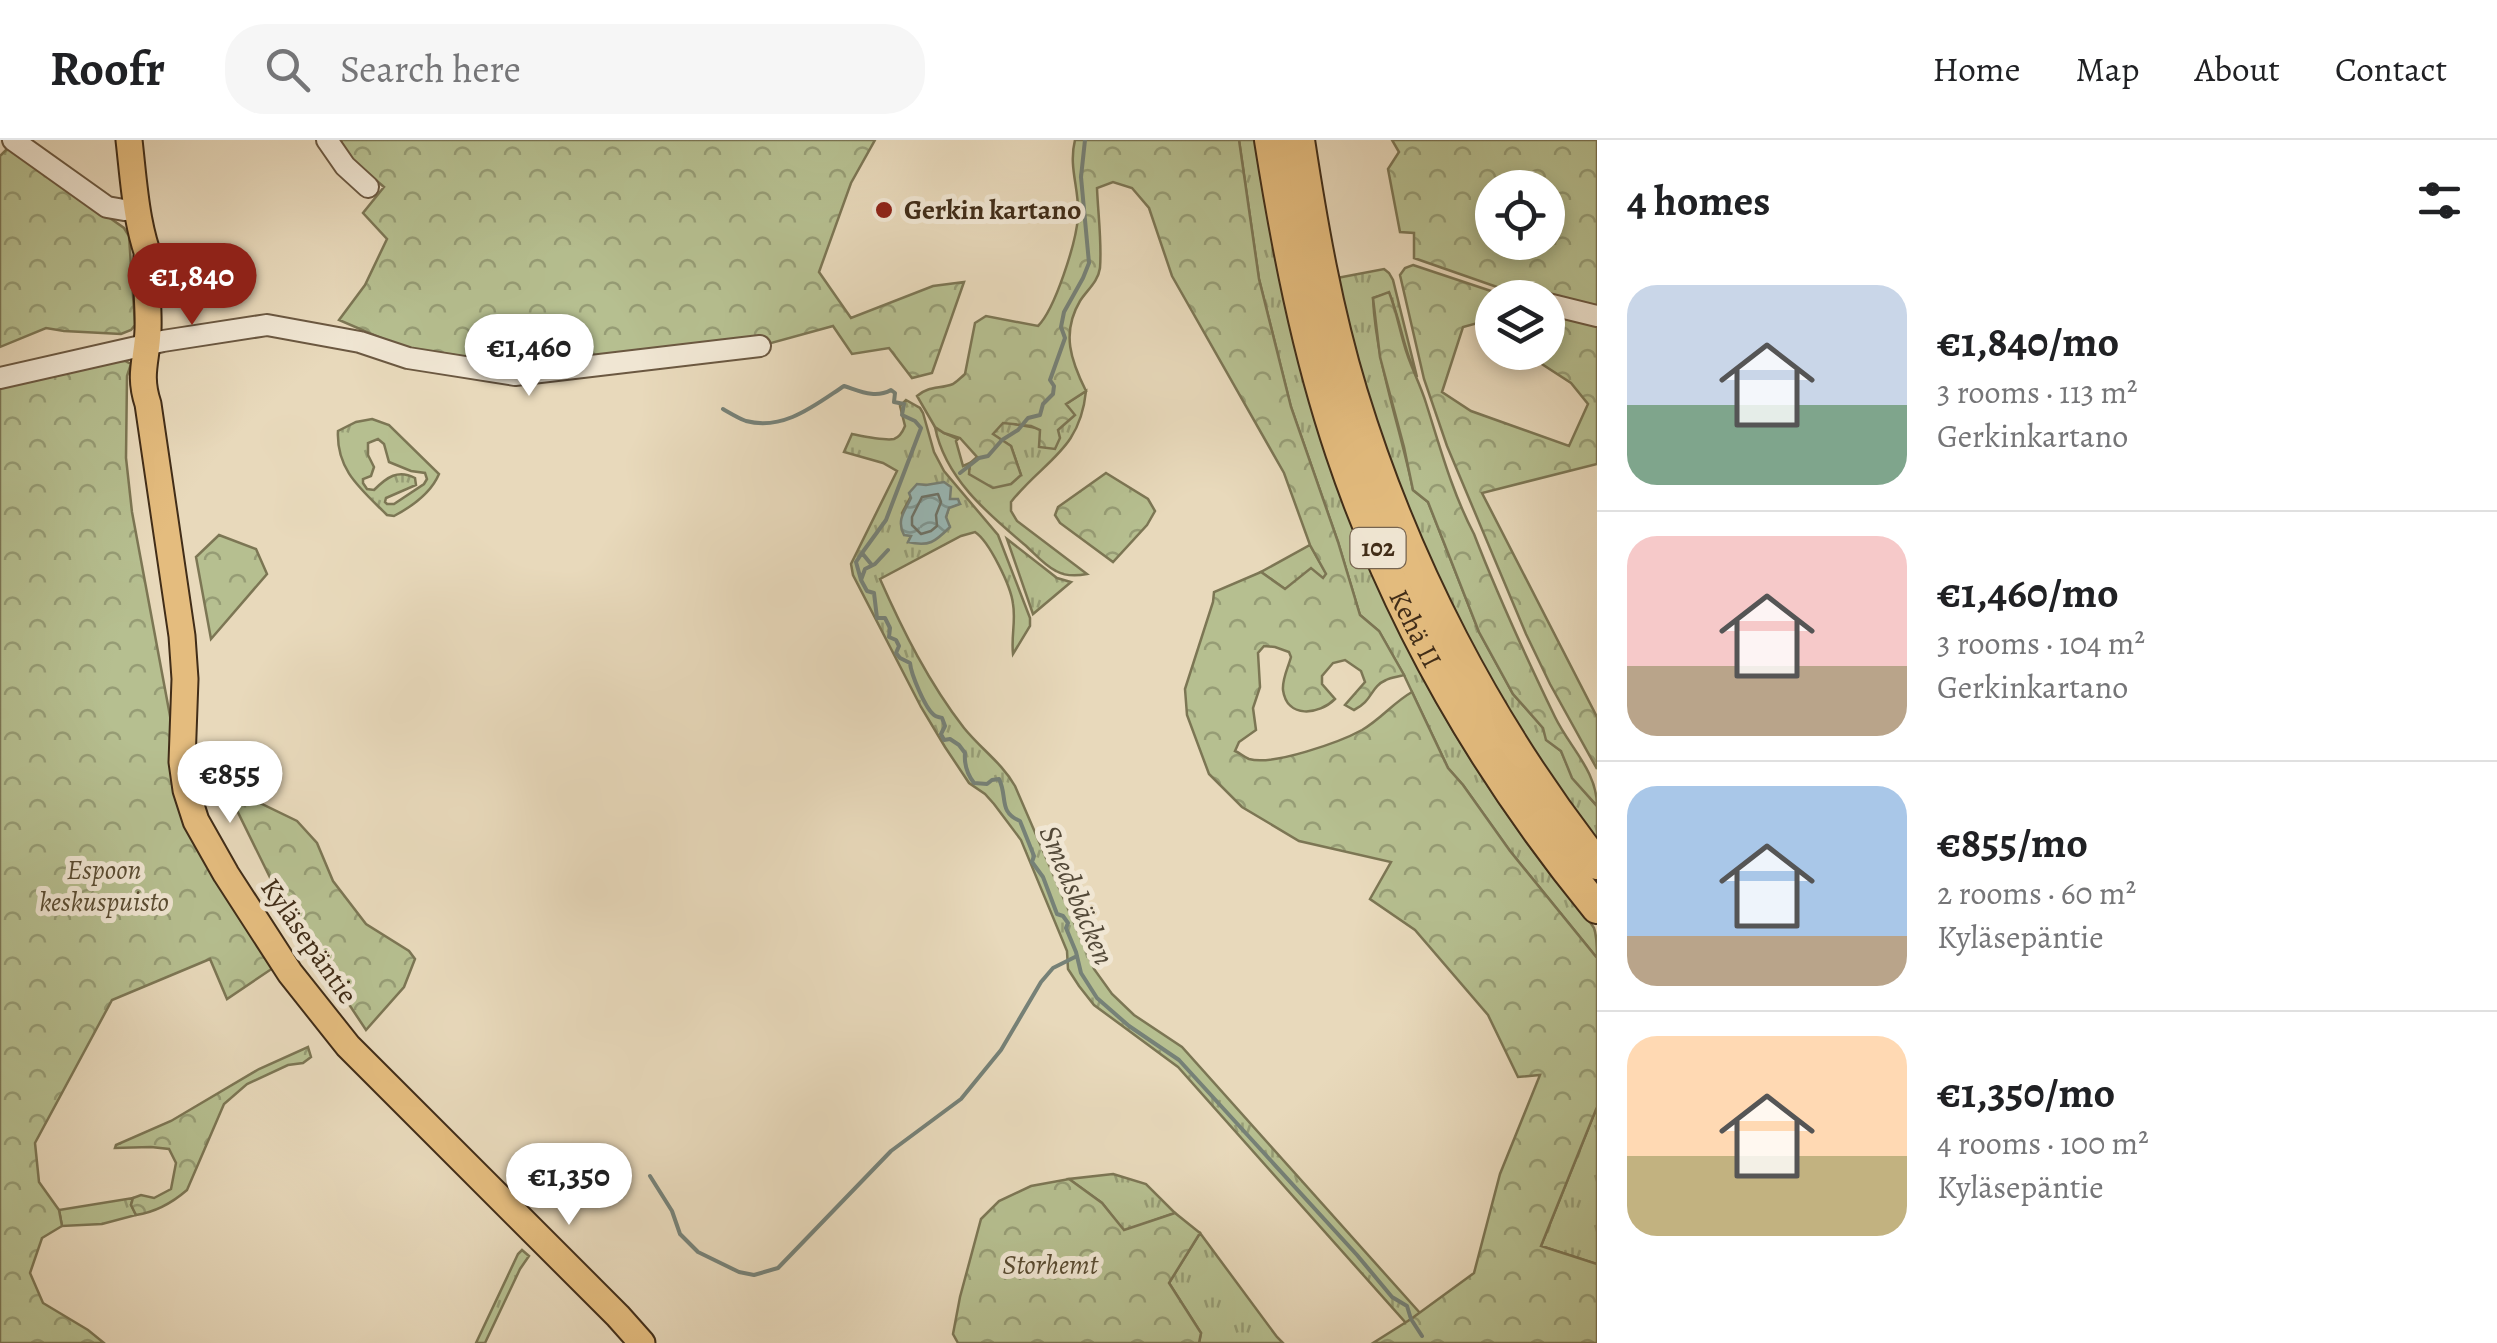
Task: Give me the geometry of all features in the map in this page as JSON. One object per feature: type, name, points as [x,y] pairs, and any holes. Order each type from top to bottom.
[{"type":"highway","name":"Kehä II","points":[[1270,140],[1298,294],[1319,381],[1359,502],[1391,578],[1425,650],[1505,788],[1597,908]]},
{"type":"highway","name":"Kehä II","points":[[1299,140],[1326,294],[1352,393],[1416,564],[1489,705],[1550,801],[1597,864]]},
{"type":"main road","name":"Kyläsepäntie","points":[[128,140],[138,210],[148,256],[158,279],[165,322],[155,342],[154,389],[148,404],[182,636],[182,762],[196,821],[290,972],[333,1028],[642,1343]]},
{"type":"street","points":[[13,140],[107,207],[138,210]]},
{"type":"street","points":[[327,140],[344,166],[368,187]]},
{"type":"street","points":[[1565,308],[1597,316]]},
{"type":"street","points":[[0,378],[155,342],[267,325],[360,342],[408,358],[515,375],[760,346]]},
{"type":"green space","points":[[341,140],[875,140],[851,183],[819,272],[851,318],[933,286],[964,282],[932,373],[912,378],[889,348],[852,354],[833,326],[760,346],[494,372],[460,356],[404,348],[339,320],[365,285],[387,239],[363,213],[384,187],[345,154]]},
{"type":"green space","points":[[1075,140],[1239,140],[1259,279],[1291,407],[1360,615],[1379,631],[1404,675],[1381,683],[1354,710],[1345,705],[1365,682],[1361,671],[1345,660],[1333,663],[1322,676],[1322,684],[1335,699],[1313,711],[1297,710],[1283,690],[1289,652],[1264,646],[1258,653],[1260,687],[1253,708],[1256,730],[1239,742],[1235,751],[1260,760],[1323,746],[1362,730],[1412,692],[1448,768],[1597,958],[1597,1107],[1541,1246],[1597,1264],[1597,1343],[1373,1343],[1474,1273],[1500,1174],[1540,1075],[1518,1077],[1488,1015],[1415,930],[1370,899],[1391,862],[1299,841],[1242,807],[1209,774],[1187,715],[1185,689],[1214,592],[1261,572],[1285,589],[1311,568],[1323,578],[1326,574],[1310,545],[1284,473],[1172,276],[1149,208],[1132,188],[1113,182],[1097,188],[1100,268],[1074,313],[1070,336],[1072,358],[1086,391],[1066,404],[1075,415],[1058,430],[1060,438],[1055,449],[1039,447],[1040,430],[1003,423],[993,434],[1011,446],[1021,475],[1011,484],[993,488],[969,474],[970,463],[977,457],[960,438],[935,427],[917,396],[953,384],[965,374],[975,323],[986,316],[1038,326],[1045,318],[1064,275],[1076,228]]},
{"type":"green space","points":[[1239,140],[1255,140],[1269,225],[1308,390],[1363,550],[1397,627],[1482,777],[1594,928],[1597,958],[1448,768],[1379,631],[1360,615],[1291,407],[1259,279]]},
{"type":"green space","points":[[1392,140],[1597,140],[1597,311],[1565,303],[1565,280],[1477,280],[1414,258],[1414,233],[1400,232],[1388,169],[1399,152]]},
{"type":"green space","points":[[9,147],[124,228],[129,236],[135,325],[131,330],[121,334],[46,328],[0,347],[0,156]]},
{"type":"green space","points":[[1413,265],[1475,286],[1475,324],[1463,327],[1442,392],[1471,411],[1569,446],[1588,404],[1571,383],[1551,370],[1565,370],[1565,312],[1597,320],[1597,464],[1482,493],[1597,717],[1597,769],[1526,634],[1447,446],[1424,379],[1400,275]]},
{"type":"green space","points":[[1384,269],[1393,280],[1417,377],[1389,293],[1373,298],[1384,370],[1413,490],[1428,502],[1479,632],[1513,694],[1543,728],[1547,740],[1561,751],[1573,778],[1597,806],[1597,841],[1529,742],[1468,639],[1395,475],[1370,401],[1337,278]]},
{"type":"green space","points":[[1389,292],[1459,502],[1544,694],[1593,782],[1597,806],[1572,778],[1561,751],[1546,740],[1543,728],[1513,694],[1479,632],[1428,502],[1413,490],[1380,357],[1373,298]]},
{"type":"green space","name":"Espoon keskuspuisto","points":[[110,361],[131,364],[127,376],[126,458],[132,512],[173,732],[179,809],[207,861],[276,966],[227,999],[210,959],[112,1000],[35,1143],[39,1182],[59,1210],[62,1226],[42,1238],[30,1273],[43,1303],[104,1343],[0,1343],[0,386]]},
{"type":"green space","points":[[1086,391],[1076,428],[1068,441],[1011,502],[1017,521],[1087,574],[1071,575],[1044,563],[970,493],[948,462],[935,427],[958,439],[963,466],[970,463],[970,474],[1021,475],[1011,446],[992,434],[1003,422],[1058,430],[1066,404]]},
{"type":"green space","points":[[906,400],[920,408],[944,471],[998,535],[1030,618],[1030,626],[1013,654],[1014,610],[1004,576],[981,537],[975,532],[961,536],[880,579],[918,656],[964,728],[1015,786],[1094,969],[1112,994],[1134,1015],[1182,1047],[1420,1313],[1406,1323],[1178,1067],[1094,1005],[1079,986],[1068,969],[1067,951],[1021,840],[985,794],[969,783],[921,707],[853,575],[851,564],[897,471],[844,452],[852,434],[898,437],[905,426],[900,406]],"holes":[[[917,485],[926,485],[959,504],[949,507],[946,517],[909,541],[911,536],[902,513]]]},
{"type":"green space","points":[[372,419],[389,425],[439,474],[420,499],[394,516],[387,515],[360,487],[341,457],[338,431]],"holes":[[[378,439],[384,444],[389,462],[425,473],[427,479],[394,504],[387,504],[386,498],[416,485],[415,478],[393,476],[374,490],[363,483],[374,467],[368,443]]]},
{"type":"green space","points":[[1106,473],[1148,499],[1155,511],[1113,562],[1060,523],[1055,515],[1058,507]]},
{"type":"green space","points":[[219,535],[256,549],[267,574],[211,639],[196,557]]},
{"type":"green space","points":[[1007,539],[1057,578],[1071,582],[1033,614]]},
{"type":"green space","points":[[1310,545],[1327,575],[1323,578],[1285,589],[1261,572]]},
{"type":"green space","points":[[225,786],[297,821],[317,843],[333,881],[366,924],[409,951],[415,959],[404,987],[366,1030],[284,906]]},
{"type":"green space","points":[[308,1047],[311,1057],[303,1063],[288,1065],[247,1084],[224,1104],[187,1190],[163,1206],[136,1215],[131,1205],[133,1198],[154,1198],[171,1189],[176,1163],[169,1149],[115,1148],[116,1145],[171,1121],[259,1069]]},
{"type":"green space","points":[[1597,1107],[1597,1264],[1541,1246]]},
{"type":"green space","points":[[1113,1174],[1146,1184],[1175,1213],[1124,1231],[1102,1203],[1069,1179]]},
{"type":"green space","name":"Storhemt","points":[[1069,1179],[1102,1203],[1124,1230],[1175,1213],[1200,1233],[1169,1283],[1201,1333],[1199,1343],[958,1343],[953,1334],[981,1219],[999,1201],[1031,1186]]},
{"type":"green space","points":[[133,1198],[131,1205],[136,1215],[102,1224],[62,1226],[59,1210]]},
{"type":"green space","points":[[1200,1233],[1283,1343],[1199,1343],[1201,1333],[1169,1283]]},
{"type":"green space","points":[[522,1250],[529,1256],[485,1343],[476,1343],[518,1254]]},
{"type":"water","points":[[944,482],[951,487],[950,499],[958,499],[960,504],[949,508],[946,517],[950,527],[931,542],[908,542],[911,536],[904,535],[901,525],[911,498],[909,493],[917,484]]},
{"type":"waterway","name":"Smedsbäcken","points":[[960,473],[988,456],[1028,418],[1040,415],[1043,404],[1053,394],[1050,380],[1065,338],[1061,327],[1064,312],[1089,263],[1081,177],[1085,140]]},
{"type":"waterway","points":[[723,409],[746,421],[773,422],[798,414],[844,386],[868,393],[895,393],[894,402],[904,404],[902,415],[921,428],[886,520],[862,553],[871,564]]},
{"type":"waterway","name":"Smedsbäcken","points":[[888,550],[865,569],[861,580],[867,591],[874,593],[877,618],[885,618],[889,637],[899,646],[896,653],[910,663],[927,705],[935,716],[942,718],[944,740],[950,739],[965,753],[966,769],[974,783],[987,784],[999,779],[1006,809],[1020,821],[1034,856],[1032,862],[1043,877],[1057,914],[1068,923],[1066,928],[1081,973],[1097,998],[1129,1026],[1179,1060],[1392,1297],[1407,1306],[1422,1336]]},
{"type":"waterway","points":[[861,580],[856,562],[862,553]]},
{"type":"waterway","points":[[650,1176],[672,1211],[680,1234],[698,1252],[739,1272],[754,1275],[778,1268],[891,1151],[961,1099],[1001,1050],[1041,982],[1053,968],[1077,956]]},
{"type":"place","name":"Gerkin kartano","points":[[884,210]]}]
